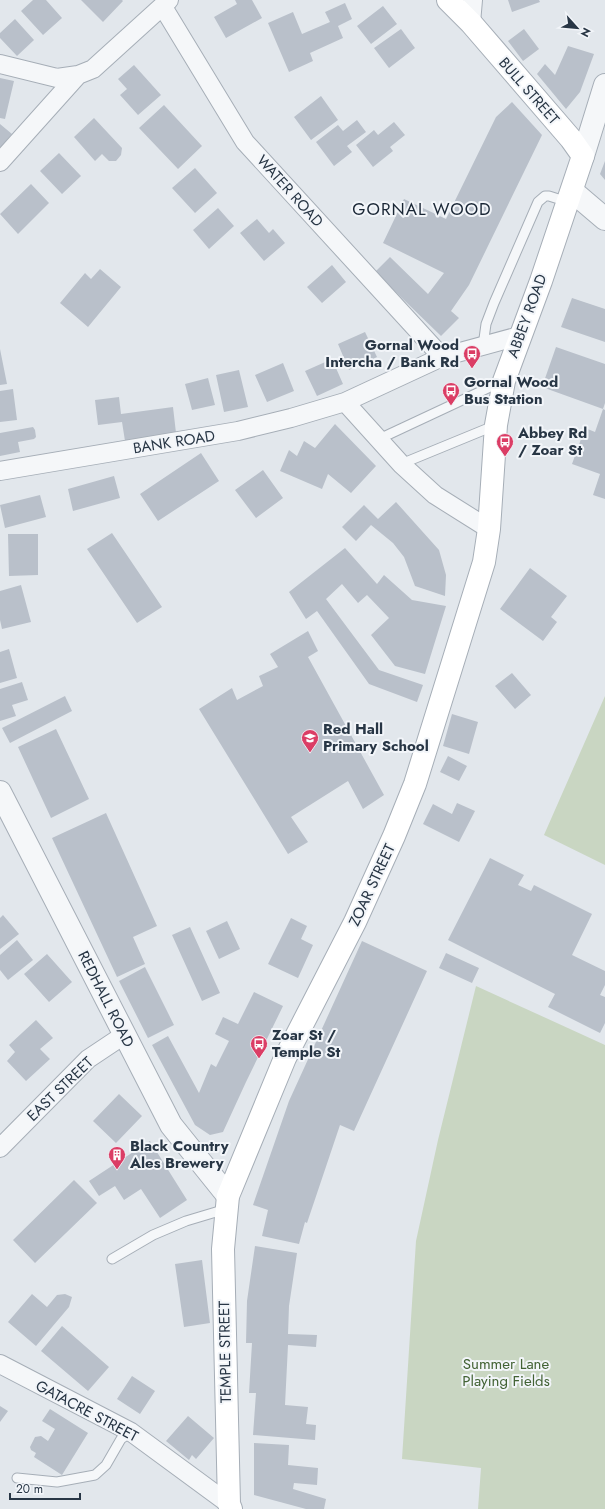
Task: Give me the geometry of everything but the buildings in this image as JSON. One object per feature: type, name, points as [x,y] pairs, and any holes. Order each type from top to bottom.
[{"type":"main road","name":"BULL STREET","points":[[448,0],[471,23],[571,139],[583,156]]},
{"type":"main road","points":[[570,197],[583,156]]},
{"type":"main road","name":"ABBEY ROAD","points":[[484,562],[489,529],[496,426],[504,381],[570,197]]},
{"type":"main road","name":"ZOAR STREET","points":[[227,1202],[285,1058],[355,922],[394,836],[415,784],[484,562]]},
{"type":"main road","name":"TEMPLE STREET","points":[[227,1202],[222,1248],[230,1506]]},
{"type":"street","points":[[471,23],[473,0]]},
{"type":"street","name":"WATER ROAD","points":[[0,162],[78,75],[93,69],[166,3],[245,142],[442,357]]},
{"type":"street","points":[[0,64],[57,78],[78,75]]},
{"type":"street","points":[[583,156],[605,85]]},
{"type":"street","points":[[570,197],[605,219]]},
{"type":"street","name":"BANK ROAD","points":[[0,471],[238,431],[291,418],[344,402],[442,357],[519,336]]},
{"type":"street","points":[[344,402],[401,464],[434,495],[489,529]]},
{"type":"street","name":"REDHALL ROAD","points":[[0,792],[171,1125],[227,1202]]},
{"type":"street","name":"EAST STREET","points":[[0,1148],[88,1060],[124,1035]]},
{"type":"street","name":"GATACRE STREET","points":[[0,1364],[130,1432],[230,1506]]},
{"type":"lane","points":[[482,346],[486,324],[494,303],[538,202],[545,196],[570,197]]},
{"type":"lane","points":[[379,439],[504,381]]},
{"type":"lane","points":[[401,464],[496,426]]},
{"type":"lane","points":[[112,1259],[153,1235],[227,1202]]},
{"type":"lane","points":[[17,1478],[57,1482],[95,1475],[106,1464],[121,1439],[130,1432]]},
{"type":"green space","points":[[605,696],[605,865],[544,835]]},
{"type":"green space","name":"Summer Lane Playing Fields","points":[[476,986],[605,1045],[605,1509],[478,1509],[481,1468],[402,1459],[416,1241],[438,1140]]},
{"type":"place","name":"Gornal Wood Intercha / Bank Rd","points":[[472,369]]},
{"type":"place","name":"Gornal Wood Bus Station","points":[[451,406]]},
{"type":"place","name":"Abbey Rd / Zoar St","points":[[505,457]]},
{"type":"place","name":"Red Hall Primary School","points":[[310,753]]},
{"type":"place","name":"Zoar St / Temple St","points":[[259,1059]]},
{"type":"place","name":"Black Country Ales Brewery","points":[[117,1170]]},
{"type":"district","name":"GORNAL WOOD","points":[[422,209]]}]
